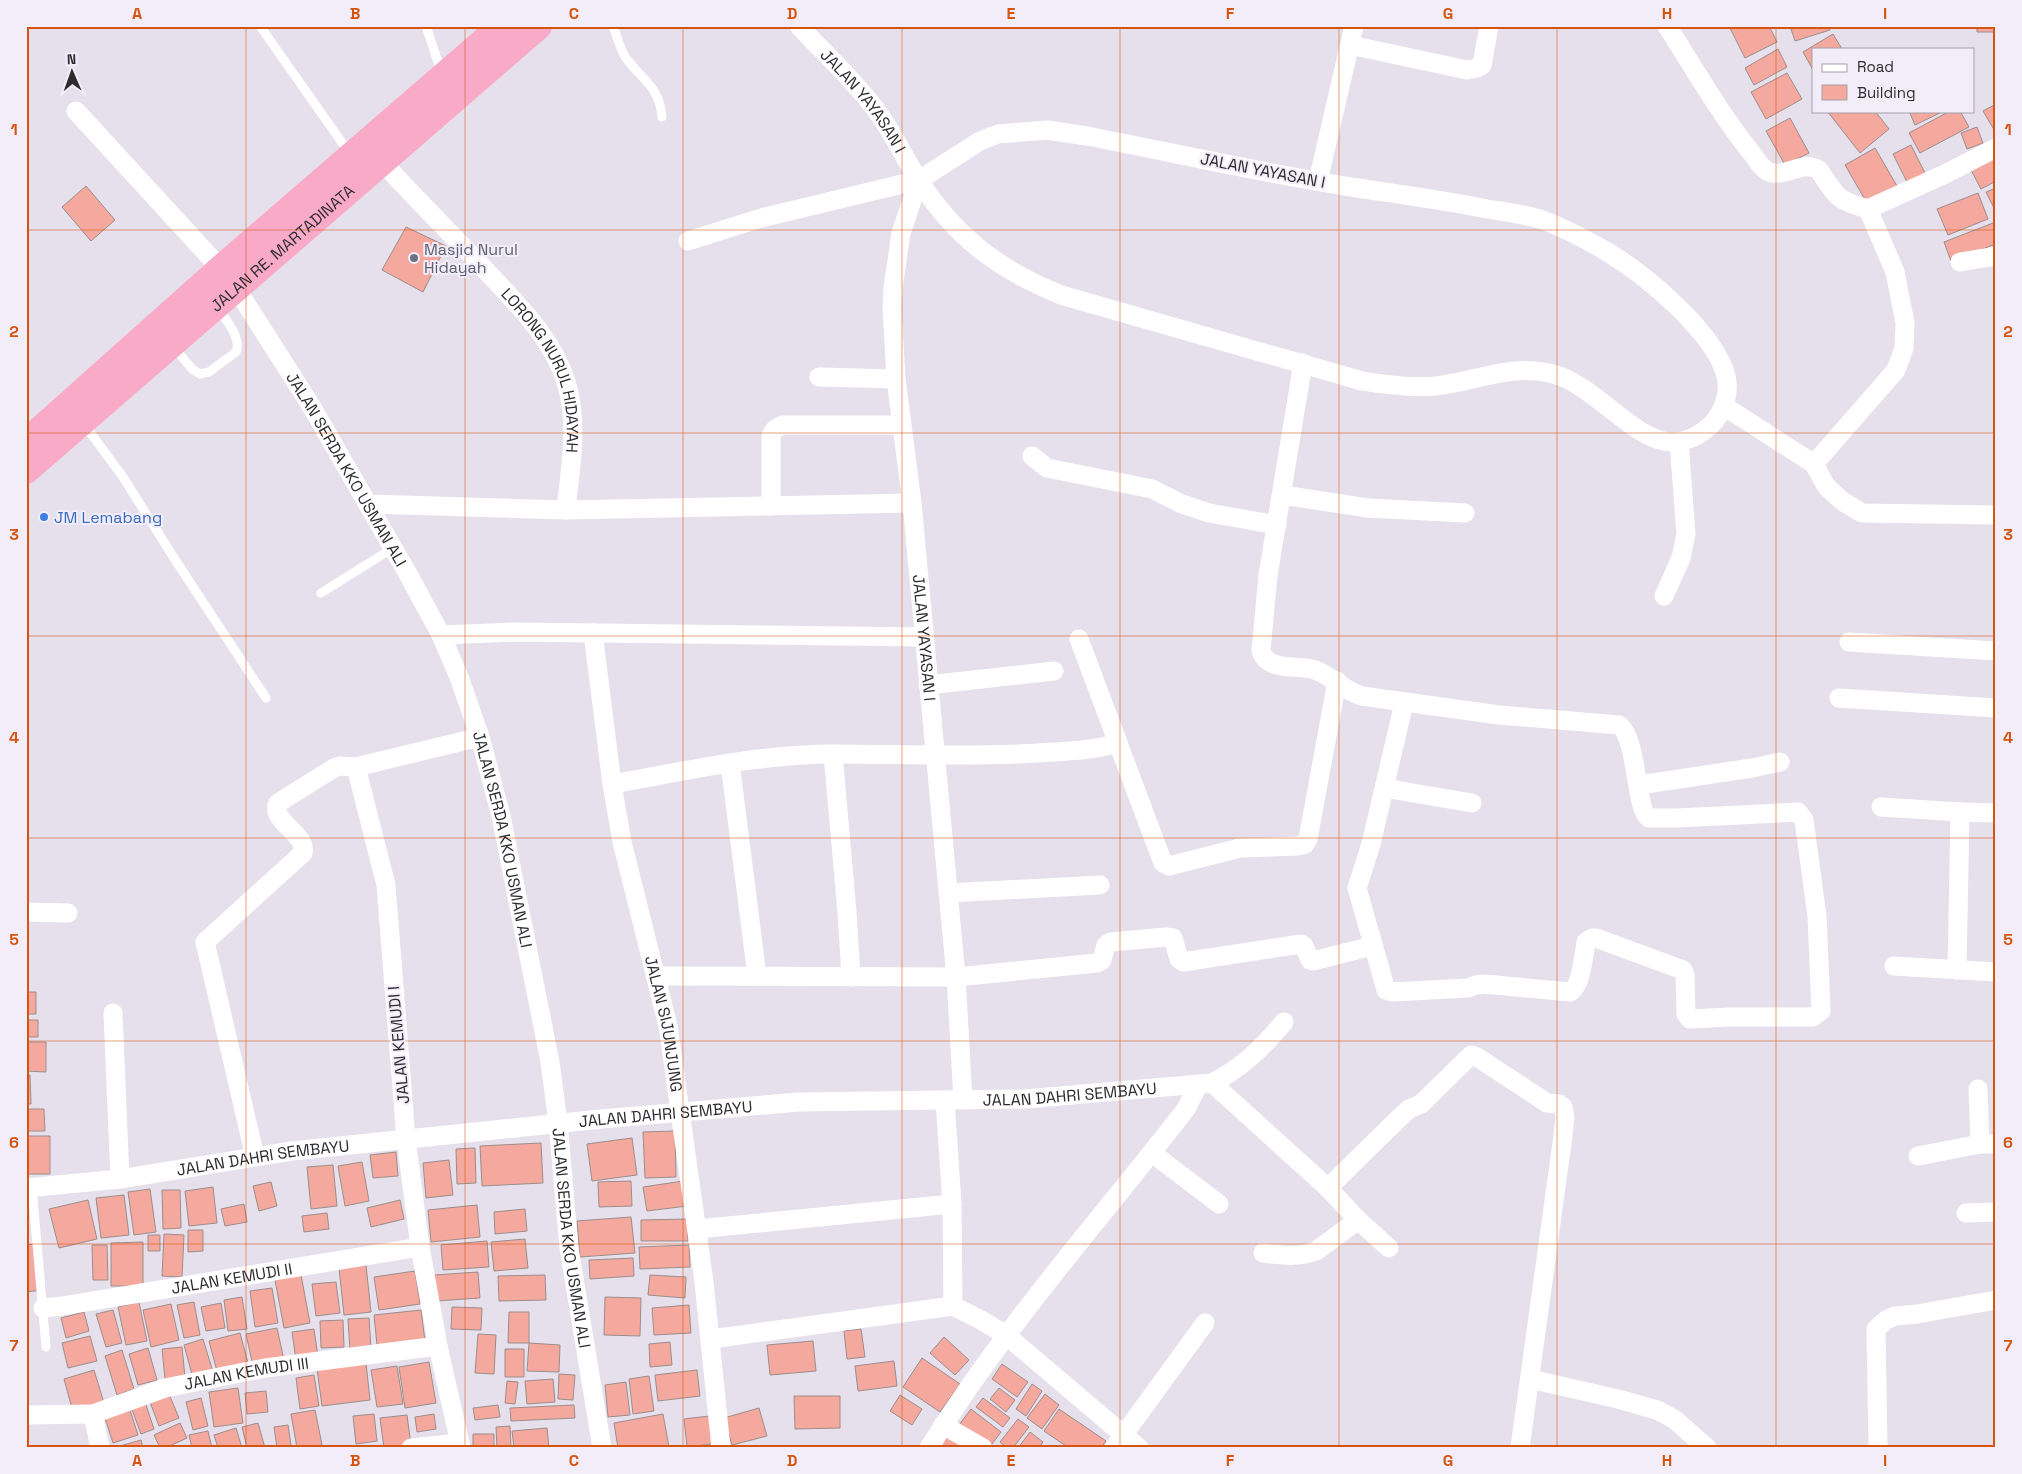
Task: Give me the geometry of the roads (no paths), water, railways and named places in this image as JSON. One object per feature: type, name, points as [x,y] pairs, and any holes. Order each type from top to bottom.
[{"type":"highway","points":[[26,443],[225,287],[352,156],[502,26]]},
{"type":"highway","name":"JALAN RE. MARTADINATA","points":[[26,470],[172,344],[225,287],[382,162],[538,26]]},
{"type":"street","name":"JALAN YAYASAN I","points":[[799,26],[863,94],[882,118],[919,180]]},
{"type":"street","points":[[1318,181],[1354,26]]},
{"type":"street","points":[[1350,45],[1467,70],[1482,65],[1489,26]]},
{"type":"street","points":[[1667,26],[1738,136],[1764,170],[1779,174],[1806,166],[1815,167],[1841,200],[1868,209],[1945,174],[1996,148]]},
{"type":"street","name":"JALAN SERDA KKO USMAN ALI","points":[[76,111],[225,287],[310,404],[441,635],[462,685],[480,737],[501,816],[550,1062],[558,1123],[569,1248],[602,1448]]},
{"type":"street","name":"JALAN YAYASAN I","points":[[953,1306],[952,1204],[956,976],[934,756],[912,503],[896,379],[892,308],[901,233],[919,180],[980,141],[998,134],[1047,130],[1087,136],[1318,181],[1430,198],[1526,216],[1569,232],[1611,254],[1680,309],[1701,333],[1725,372],[1727,394],[1724,406]]},
{"type":"street","name":"LORONG NURUL HIDAYAH","points":[[382,162],[510,297],[545,340],[560,365],[572,411],[573,439],[566,510]]},
{"type":"street","points":[[688,240],[761,218],[919,180],[950,222],[972,244],[996,262],[1032,283],[1061,295],[1362,381],[1403,386],[1435,386],[1516,370],[1550,373],[1569,379],[1585,388],[1646,435],[1657,440],[1679,442],[1703,432],[1719,415],[1724,406],[1811,462],[1826,486],[1842,501],[1862,513],[1996,515]]},
{"type":"street","points":[[1811,462],[1896,370],[1904,348],[1905,323],[1895,272],[1868,209]]},
{"type":"street","points":[[1960,262],[1996,256]]},
{"type":"street","points":[[1303,363],[1268,575],[1262,656],[1268,663],[1310,668],[1328,675],[1355,694],[1404,703],[1499,715],[1619,725],[1625,731],[1646,815],[1653,818],[1793,811],[1800,814],[1804,820],[1817,916],[1822,1009],[1819,1014],[1813,1017],[1690,1019],[1686,1014],[1685,976],[1683,970],[1596,938],[1586,942],[1578,984],[1570,992],[1484,984],[1468,988],[1388,991],[1384,989],[1357,888],[1371,844],[1404,703]]},
{"type":"street","points":[[819,377],[896,379]]},
{"type":"street","points":[[771,506],[771,436],[773,430],[783,425],[902,425]]},
{"type":"street","points":[[1664,596],[1681,558],[1686,534],[1679,442]]},
{"type":"street","points":[[1032,456],[1043,466],[1051,469],[1152,489],[1182,504],[1209,513],[1277,525]]},
{"type":"street","points":[[1282,495],[1368,508],[1465,513]]},
{"type":"street","points":[[368,504],[566,510],[912,503]]},
{"type":"street","points":[[441,635],[515,632],[923,637]]},
{"type":"street","name":"JALAN SIJUNJUNG","points":[[593,633],[612,784],[622,842],[665,1009],[697,1229],[711,1339],[721,1448]]},
{"type":"street","points":[[1079,639],[1166,865],[1177,865],[1240,848],[1301,846],[1305,844],[1308,838],[1337,681]]},
{"type":"street","points":[[1849,642],[1996,651]]},
{"type":"street","points":[[928,685],[1054,671]]},
{"type":"street","points":[[1839,698],[1996,708]]},
{"type":"street","points":[[255,1156],[205,942],[303,853],[304,846],[277,814],[276,807],[278,803],[340,766],[356,768],[480,737]]},
{"type":"street","points":[[612,784],[766,758],[833,754],[934,756],[1022,754],[1098,748],[1118,743]]},
{"type":"street","points":[[833,754],[851,977]]},
{"type":"street","points":[[1639,785],[1780,762]]},
{"type":"street","points":[[730,764],[757,976]]},
{"type":"street","name":"JALAN KEMUDI I","points":[[356,768],[383,867],[387,894],[406,1139],[420,1248],[438,1346],[460,1445]]},
{"type":"street","points":[[1384,788],[1472,803]]},
{"type":"street","points":[[1881,807],[1996,813]]},
{"type":"street","points":[[1957,970],[1960,812]]},
{"type":"street","points":[[948,893],[1100,885]]},
{"type":"street","points":[[26,912],[68,914]]},
{"type":"street","points":[[656,976],[956,976],[1096,964],[1102,960],[1106,945],[1111,942],[1166,937],[1173,938],[1179,959],[1183,962],[1301,944],[1304,946],[1310,960],[1313,961],[1372,946]]},
{"type":"street","points":[[1894,966],[1996,972]]},
{"type":"street","points":[[112,1013],[120,1179]]},
{"type":"street","name":"JALAN DAHRI SEMBAYU","points":[[29,1188],[120,1179],[255,1156],[558,1123],[798,1102],[1025,1099],[1205,1084],[1230,1074],[1254,1056],[1284,1022]]},
{"type":"street","points":[[1328,1188],[1396,1121],[1409,1109],[1421,1104],[1471,1055],[1546,1103],[1560,1105],[1564,1112],[1520,1448]]},
{"type":"street","points":[[929,1448],[1006,1335],[1205,1084],[1328,1188],[1358,1220],[1389,1248]]},
{"type":"street","points":[[1918,1156],[1988,1144],[1978,1088]]},
{"type":"street","points":[[1152,1153],[1218,1204]]},
{"type":"street","points":[[697,1229],[952,1204]]},
{"type":"street","points":[[1966,1213],[1996,1212]]},
{"type":"street","points":[[1263,1253],[1293,1257],[1309,1254],[1316,1251],[1358,1220]]},
{"type":"street","name":"JALAN KEMUDI II","points":[[43,1308],[72,1305],[420,1248]]},
{"type":"street","points":[[1878,1448],[1876,1329],[1886,1320],[1895,1316],[1926,1313],[1996,1300]]},
{"type":"street","points":[[711,1339],[953,1306],[1006,1335],[1118,1441],[1139,1448]]},
{"type":"street","points":[[1118,1441],[1205,1324]]},
{"type":"street","name":"JALAN KEMUDI III","points":[[26,1415],[93,1414],[165,1388],[199,1381],[265,1368],[438,1346]]},
{"type":"street","points":[[1530,1379],[1657,1410],[1674,1419],[1708,1448]]},
{"type":"street","points":[[93,1414],[100,1448]]},
{"type":"street","points":[[943,1425],[983,1448]]},
{"type":"street","points":[[411,1448],[460,1445]]},
{"type":"lane","points":[[260,26],[352,156]]},
{"type":"lane","points":[[426,26],[443,77]]},
{"type":"lane","points":[[613,26],[625,57],[657,94],[662,117]]},
{"type":"lane","points":[[172,344],[192,369],[200,374],[209,372],[236,352],[237,339],[225,287]]},
{"type":"lane","points":[[82,422],[123,477],[266,698]]},
{"type":"lane","points":[[321,593],[393,548]]},
{"type":"lane","points":[[29,1188],[46,1347]]},
{"type":"place","name":"Masjid Nurul Hidayah","points":[[414,258]]},
{"type":"place","name":"JM Lemabang","points":[[44,517]]}]
